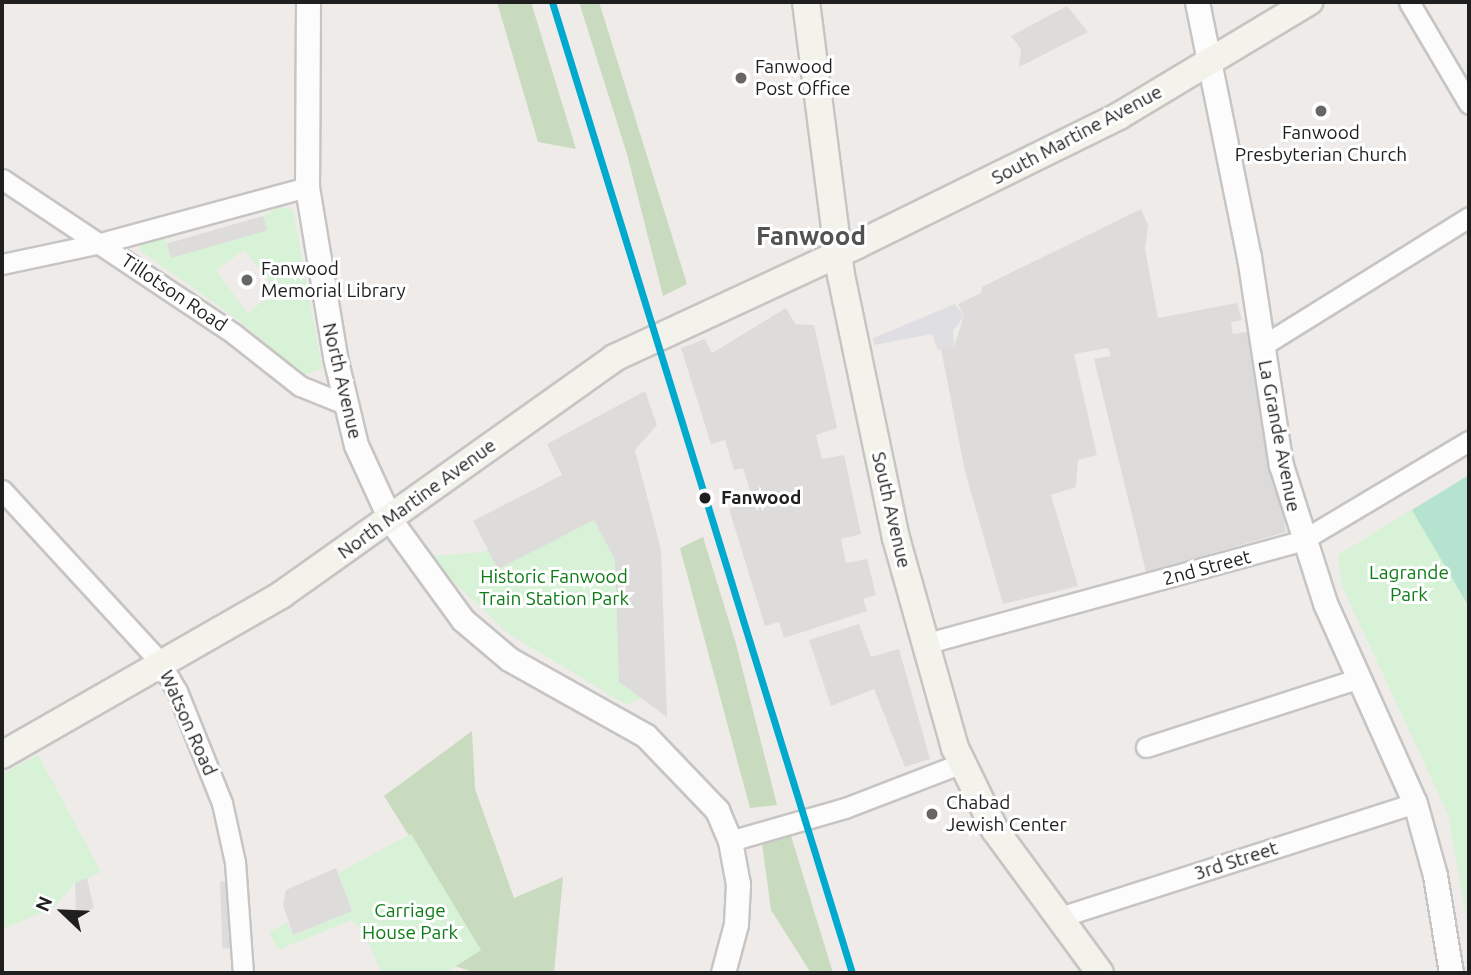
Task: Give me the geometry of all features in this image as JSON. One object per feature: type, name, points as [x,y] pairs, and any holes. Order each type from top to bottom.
[{"type":"main road","name":"South Avenue","points":[[806,2],[836,255],[896,538],[924,644],[962,763],[995,831],[1100,973]]},
{"type":"main road","name":"South Martine Avenue","points":[[836,255],[1119,116],[1309,2]]},
{"type":"main road","name":"North Martine Avenue","points":[[2,755],[281,595],[391,521],[614,358],[712,309],[836,255]]},
{"type":"street","name":"North Avenue","points":[[308,2],[307,187],[345,404],[356,445],[391,521],[442,597],[479,635],[535,675],[646,736],[706,796],[730,841],[738,905],[723,973]]},
{"type":"street","name":"La Grande Avenue","points":[[1197,2],[1249,257],[1281,465],[1301,541],[1415,803],[1435,875],[1451,973]]},
{"type":"street","points":[[1409,2],[1469,104]]},
{"type":"street","name":"Tillotson Road","points":[[2,179],[102,243],[234,334],[300,386],[345,404]]},
{"type":"street","points":[[2,264],[102,243],[307,187]]},
{"type":"street","points":[[1262,346],[1469,217]]},
{"type":"street","name":"2nd Street","points":[[924,644],[1301,541],[1469,440]]},
{"type":"street","name":"Watson Road","points":[[2,489],[160,662],[202,746],[222,803],[235,862],[243,973]]},
{"type":"street","points":[[1146,747],[1360,678]]},
{"type":"street","points":[[730,841],[845,807],[962,763]]},
{"type":"street","name":"3rd Street","points":[[1057,918],[1415,803]]},
{"type":"shaded area","points":[[1067,6],[1088,32],[1019,67],[1021,49],[1011,36]]},
{"type":"shaded area","points":[[1141,209],[1148,225],[1145,249],[1158,318],[1237,303],[1242,320],[1231,322],[1233,335],[1112,359],[1108,348],[1074,354],[1097,455],[1078,460],[1076,487],[1051,495],[1078,586],[1003,604],[965,471],[941,349],[954,346],[964,316],[958,304],[981,293],[982,287]]},
{"type":"shaded area","points":[[263,216],[267,230],[171,258],[167,244]]},
{"type":"shaded area","points":[[955,304],[964,316],[953,331],[954,346],[938,350],[932,334],[874,345],[873,338]]},
{"type":"shaded area","points":[[786,308],[795,324],[814,325],[837,428],[816,435],[822,459],[844,455],[861,534],[841,539],[846,563],[867,559],[876,595],[863,599],[867,611],[784,638],[779,622],[765,626],[729,509],[753,500],[743,468],[734,470],[725,440],[711,444],[681,348],[705,339],[712,353]]},
{"type":"shaded area","points":[[1251,331],[1286,532],[1146,572],[1094,359]]},
{"type":"shaded area","points":[[645,391],[657,425],[635,450],[661,550],[667,717],[619,682],[615,560],[594,520],[498,569],[473,521],[562,475],[547,444]]},
{"type":"shaded area","points":[[859,624],[871,657],[899,649],[930,759],[905,767],[874,689],[831,706],[809,640]]},
{"type":"shaded area","points":[[336,868],[352,911],[293,935],[283,905],[286,890]]},
{"type":"shaded area","points":[[87,878],[94,908],[76,915],[75,883]]},
{"type":"shaded area","points":[[236,881],[238,948],[222,949],[220,882]]},
{"type":"green space","points":[[497,2],[531,2],[576,149],[538,142]]},
{"type":"green space","points":[[579,2],[599,2],[687,284],[663,296],[627,154]]},
{"type":"green space","points":[[280,207],[293,210],[322,368],[304,375],[237,319],[141,251],[138,240],[164,234],[170,255],[267,230],[263,216]],"holes":[[[244,250],[278,291],[247,313],[216,270]]]},
{"type":"green space","name":"Lagrande Park","points":[[1469,475],[1469,931],[1448,814],[1342,586],[1338,555]]},
{"type":"green space","points":[[1469,475],[1469,607],[1412,510]]},
{"type":"green space","name":"Historic Fanwood Train Station Park","points":[[577,507],[594,520],[615,560],[619,682],[641,698],[627,705],[509,634],[438,567],[433,556],[482,552]]},
{"type":"green space","points":[[703,537],[736,644],[777,805],[750,808],[680,548]]},
{"type":"green space","points":[[472,731],[475,789],[514,898],[563,877],[554,973],[476,973],[455,966],[481,950],[384,796]]},
{"type":"green space","points":[[38,755],[101,872],[75,883],[53,908],[2,929],[2,774]]},
{"type":"green space","name":"Carriage House Park","points":[[411,834],[481,950],[445,973],[382,973],[362,929],[352,920],[278,950],[269,932],[287,923],[294,935],[352,910],[338,873]]},
{"type":"green space","points":[[791,836],[833,973],[811,973],[771,910],[762,843]]},
{"type":"transit line","points":[[552,2],[852,973]]},
{"type":"place","name":"Fanwood Post Office","points":[[741,78]]},
{"type":"place","name":"Fanwood Presbyterian Church","points":[[1321,111]]},
{"type":"place","name":"Fanwood Memorial Library","points":[[247,280]]},
{"type":"place","name":"Fanwood","points":[[705,498]]},
{"type":"place","name":"Chabad Jewish Center","points":[[932,814]]},
{"type":"district","name":"Fanwood","points":[[811,236]]}]
